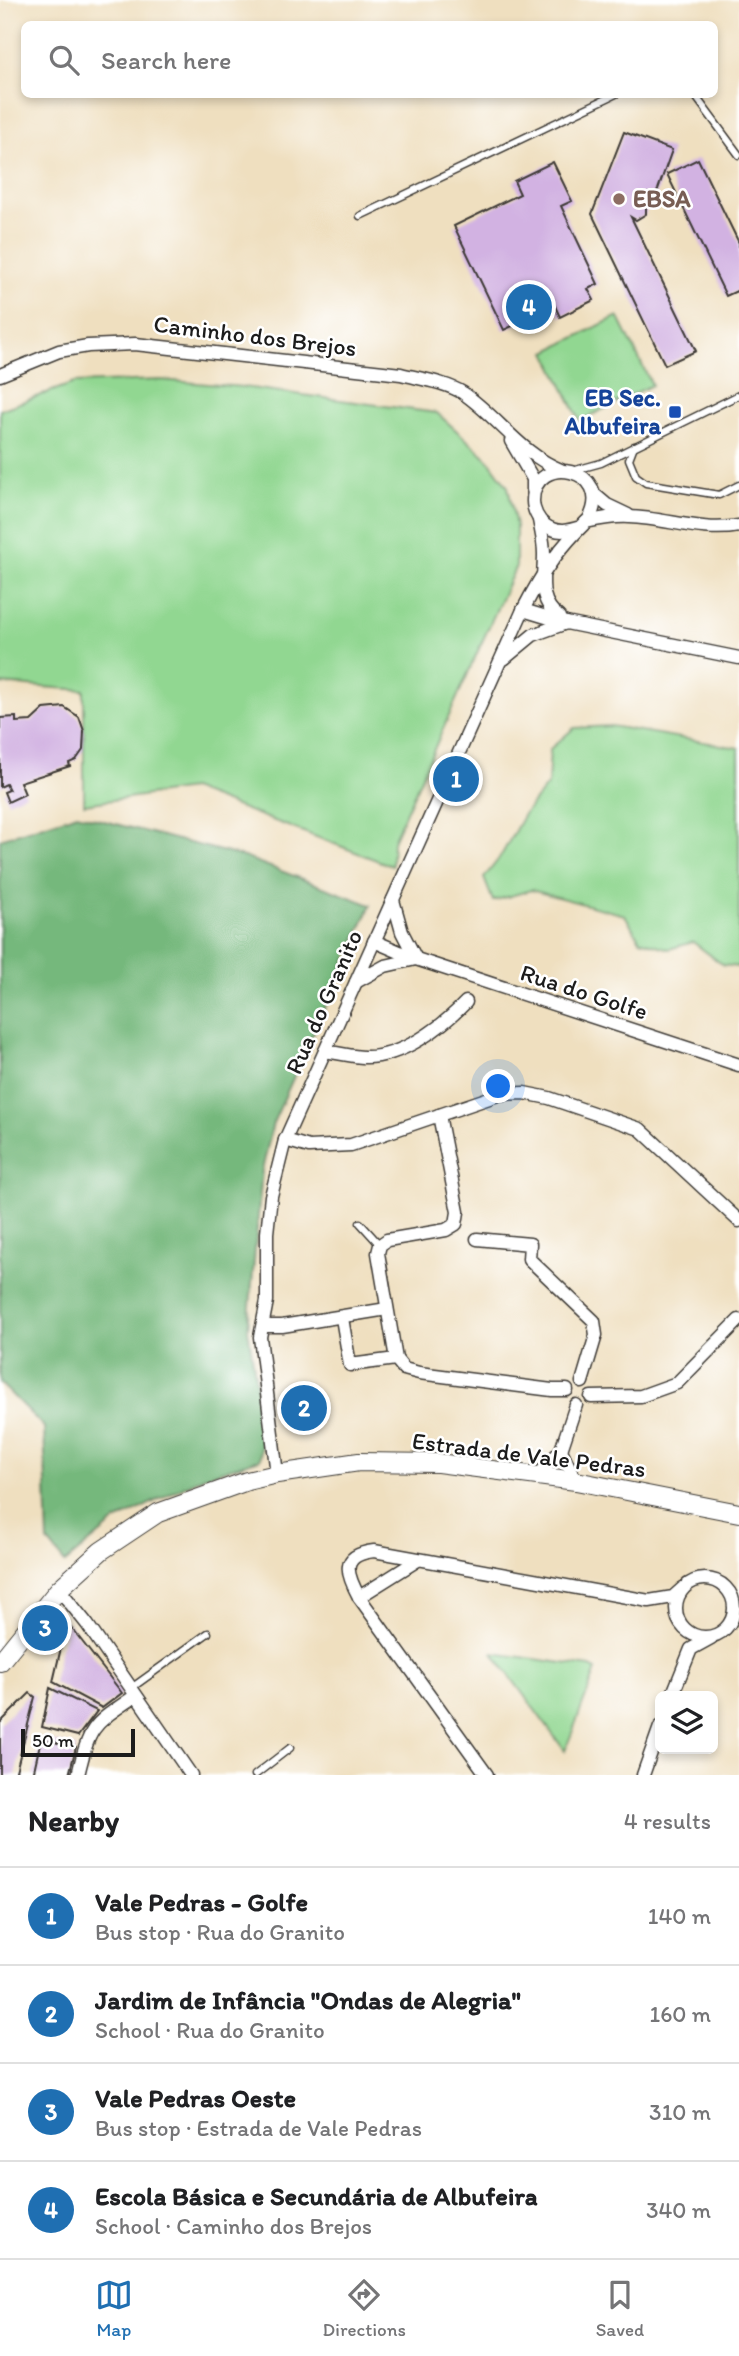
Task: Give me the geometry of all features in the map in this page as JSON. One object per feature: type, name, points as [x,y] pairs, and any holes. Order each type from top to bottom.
[{"type":"main road","name":"Estrada de Vale Pedras","points":[[0,1661],[59,1589],[101,1551],[158,1513],[225,1488],[277,1474],[359,1462],[425,1462],[576,1481],[739,1513]]},
{"type":"street","name":"Caminho dos Brejos","points":[[0,374],[59,351],[88,346],[135,344],[401,374],[461,392],[538,458],[566,471]]},
{"type":"street","name":"Caminho dos Brejos","points":[[498,421],[530,472],[533,497]]},
{"type":"street","points":[[631,516],[607,505],[594,494],[581,476],[566,471],[551,473],[539,482],[533,497],[533,508],[539,519],[556,531],[568,532],[607,517],[631,516],[705,529],[739,526]]},
{"type":"street","points":[[583,525],[592,513],[594,494]]},
{"type":"street","name":"Rua do Granito","points":[[539,519],[544,555],[542,573]]},
{"type":"street","name":"Rua do Granito","points":[[277,1474],[260,1337],[267,1301],[267,1233],[271,1196],[285,1140],[523,610],[542,573],[558,551],[583,525]]},
{"type":"street","points":[[542,573],[543,592],[549,609],[566,623]]},
{"type":"street","points":[[523,610],[566,623],[739,658]]},
{"type":"street","points":[[499,664],[533,635],[566,623]]},
{"type":"street","points":[[356,983],[385,966],[416,959],[402,932],[393,900]]},
{"type":"street","name":"Rua do Golfe","points":[[374,941],[416,959],[739,1065]]},
{"type":"street","points":[[325,1051],[362,1057],[393,1052],[438,1028],[466,1002]]},
{"type":"street","points":[[285,1140],[309,1147],[351,1145],[501,1094],[524,1093],[549,1098],[640,1129],[739,1221]]},
{"type":"street","points":[[400,1364],[378,1253],[380,1245],[387,1240],[446,1230],[456,1224],[457,1201],[439,1115]]},
{"type":"street","points":[[477,1239],[530,1244],[529,1259],[593,1321],[596,1335],[582,1382]]},
{"type":"street","points":[[263,1326],[342,1318],[387,1309]]},
{"type":"street","points":[[342,1318],[350,1365],[400,1364],[552,1390],[567,1390],[573,1383],[582,1382],[589,1387],[591,1396],[585,1404],[576,1405],[569,1400],[567,1390]]},
{"type":"street","points":[[591,1396],[641,1396],[677,1383],[739,1320]]},
{"type":"street","points":[[537,1476],[561,1450],[576,1405]]},
{"type":"street","points":[[561,1450],[576,1481]]},
{"type":"street","points":[[487,1775],[359,1597],[348,1570],[350,1559],[357,1553],[374,1551],[649,1601],[673,1597],[692,1582],[713,1580],[722,1584],[736,1602],[733,1618],[723,1632],[711,1637],[700,1637],[682,1627],[668,1612],[649,1601]]},
{"type":"street","points":[[359,1597],[418,1560]]},
{"type":"street","points":[[683,1588],[675,1607],[682,1627],[683,1665]]},
{"type":"street","points":[[59,1589],[87,1624],[191,1775]]},
{"type":"street","points":[[674,1691],[691,1650],[702,1641],[739,1622]]},
{"type":"street","points":[[78,1775],[86,1738],[99,1721],[133,1693]]},
{"type":"street","points":[[643,1775],[655,1741]]},
{"type":"lane","points":[[360,216],[608,98]]},
{"type":"lane","points":[[697,98],[739,155]]},
{"type":"lane","points":[[566,471],[601,463],[739,395]]},
{"type":"lane","points":[[634,446],[629,459],[636,476],[646,484],[719,495],[739,485]]},
{"type":"lane","points":[[360,1223],[380,1245]]},
{"type":"lane","points":[[133,1693],[208,1633]]},
{"type":"lane","points":[[255,1775],[290,1748]]},
{"type":"green space","points":[[618,316],[652,385],[580,421],[546,352]]},
{"type":"green space","points":[[161,380],[243,387],[437,413],[487,458],[508,487],[516,526],[516,566],[393,841],[392,866],[191,789],[84,804],[84,690],[0,684],[0,410],[74,383]]},
{"type":"green space","points":[[611,726],[739,748],[739,967],[723,965],[693,942],[669,949],[640,940],[625,915],[531,890],[493,901],[484,878],[501,856],[524,814],[548,784],[550,749],[574,728]]},
{"type":"green space","points":[[77,814],[244,857],[371,905],[273,1123],[262,1171],[248,1329],[263,1428],[260,1459],[205,1476],[116,1521],[65,1563],[48,1542],[44,1427],[0,1383],[0,839]]},
{"type":"green space","points":[[493,1653],[596,1670],[565,1751]]},
{"type":"building","points":[[624,132],[672,150],[656,195],[649,193],[640,198],[646,207],[646,214],[636,220],[631,217],[696,351],[665,365],[592,214]]},
{"type":"building","points":[[698,159],[739,243],[739,290],[726,296],[667,174]]},
{"type":"building","points":[[553,162],[572,201],[561,206],[598,284],[588,289],[594,300],[560,317],[555,306],[504,330],[454,226],[520,194],[514,181]]},
{"type":"building","points":[[64,707],[79,717],[84,731],[83,750],[76,760],[69,763],[70,766],[20,782],[25,794],[8,802],[4,792],[9,790],[6,784],[0,787],[0,718],[16,717],[16,722],[31,721],[44,709]]},
{"type":"building","points":[[67,1622],[122,1693],[102,1708],[53,1682]]},
{"type":"building","points":[[50,1688],[97,1711],[78,1736],[42,1727]]},
{"type":"building","points":[[30,1693],[35,1697],[15,1775],[0,1775],[0,1723]]},
{"type":"building","points":[[41,1739],[76,1747],[69,1775],[33,1775]]},
{"type":"place","name":"EBSA","points":[[619,199]]},
{"type":"place","name":"Escola Básica e Secundária de Albufeira","points":[[529,307]]},
{"type":"place","name":"EB Sec. Albufeira","points":[[675,412]]},
{"type":"place","name":"Vale Pedras - Golfe","points":[[456,779]]},
{"type":"place","name":"Jardim de Infância \"Ondas de Alegria\"","points":[[304,1408]]},
{"type":"place","name":"Vale Pedras Oeste","points":[[45,1628]]}]
